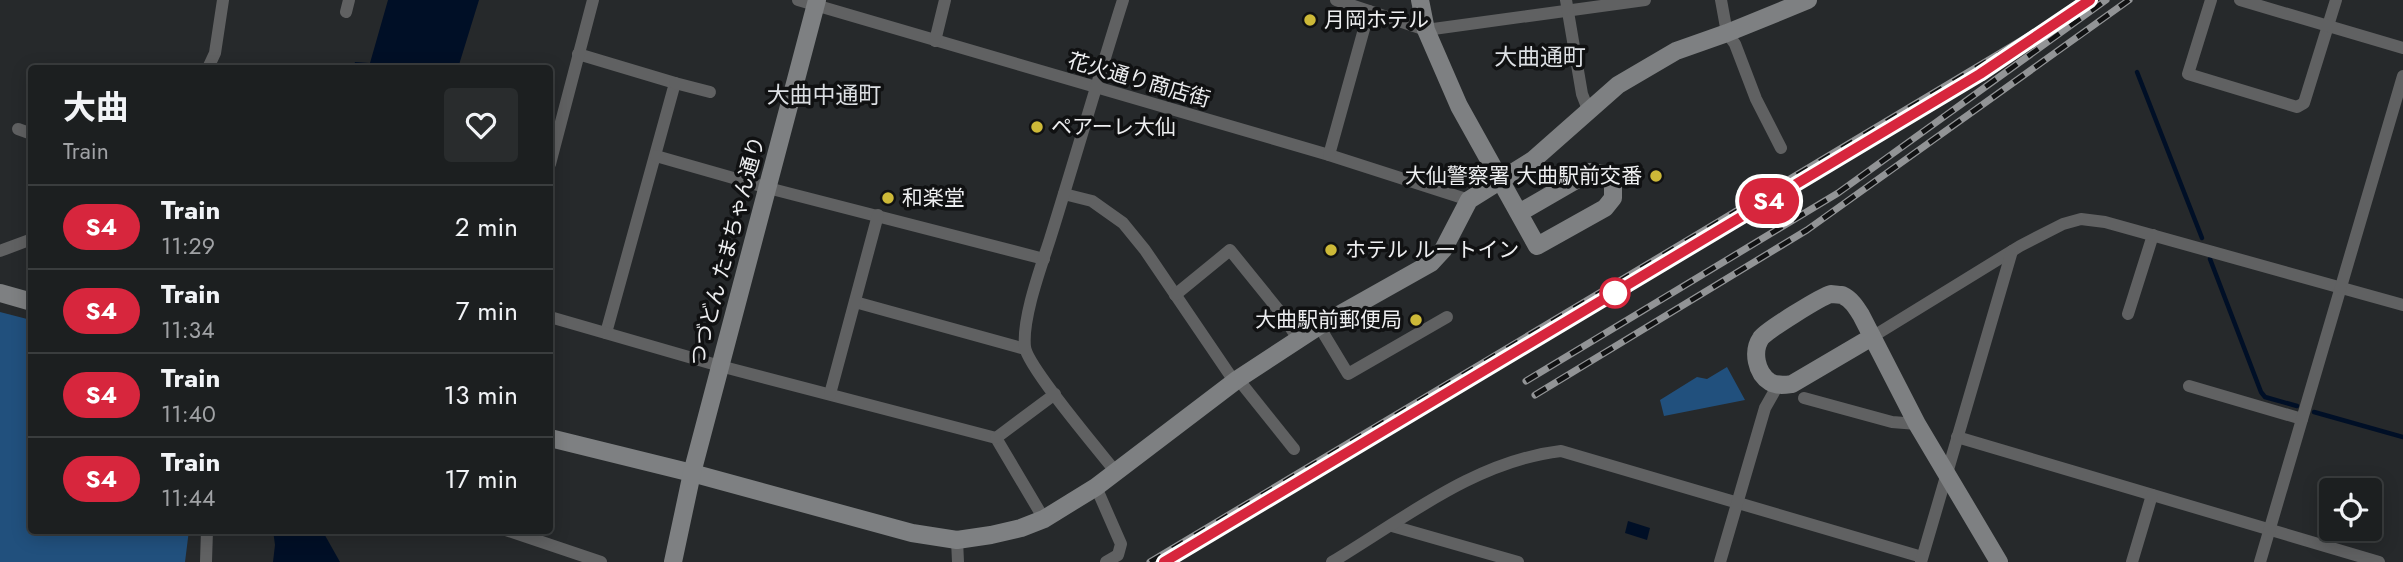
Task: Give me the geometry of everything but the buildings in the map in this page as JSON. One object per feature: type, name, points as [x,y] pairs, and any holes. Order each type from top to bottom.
[{"type":"street","points":[[209,65],[215,53],[223,0]]},
{"type":"street","points":[[553,151],[593,0]]},
{"type":"street","points":[[935,41],[945,0]]},
{"type":"street","points":[[1115,471],[1035,367],[1025,349],[1031,306],[1044,259],[1123,0]]},
{"type":"street","points":[[1336,0],[1426,30],[1567,6],[1644,0]]},
{"type":"street","points":[[1420,0],[1426,30],[1459,106],[1502,181],[1518,212],[1537,246],[1605,208],[1614,198],[1614,185],[1605,174],[1590,172],[1518,212]]},
{"type":"street","points":[[1721,0],[1727,33],[1735,44],[1756,99],[1782,148]]},
{"type":"street","points":[[553,439],[692,473],[912,533],[957,541],[1001,533],[1044,519],[1096,486],[1236,380],[1319,326],[1431,263],[1443,250],[1469,200],[1532,160],[1618,85],[1676,51],[1808,0]]},
{"type":"street","points":[[2211,0],[2188,74],[2297,107],[2305,103],[2336,0]]},
{"type":"street","points":[[2240,0],[2403,48]]},
{"type":"street","name":"花火通り商店街","points":[[810,2],[1329,155],[1469,200]]},
{"type":"street","name":"つづどん たまちゃん通り","points":[[673,562],[692,473],[768,188],[810,2]]},
{"type":"street","points":[[1567,6],[1583,94],[1589,112]]},
{"type":"street","points":[[1329,155],[1369,11]]},
{"type":"street","points":[[578,54],[710,92]]},
{"type":"street","points":[[2260,562],[2403,76]]},
{"type":"street","points":[[606,333],[674,83]]},
{"type":"street","points":[[18,129],[28,133]]},
{"type":"street","points":[[656,156],[768,188],[1044,259]]},
{"type":"street","points":[[1063,194],[1092,201],[1123,223],[1236,380],[1294,449]]},
{"type":"street","points":[[830,394],[878,215]]},
{"type":"street","points":[[1999,562],[1917,424],[1872,337],[1853,304],[1842,295],[1832,294],[1762,334],[1756,347],[1756,361],[1761,373],[1778,385],[1791,384],[1802,380],[1872,337],[2012,251],[2063,224],[2081,219],[2105,222],[2403,305]]},
{"type":"street","points":[[2128,314],[2153,235]]},
{"type":"street","points":[[0,251],[28,240]]},
{"type":"street","points":[[1175,295],[1230,250],[1281,313],[1298,339]]},
{"type":"street","points":[[1332,562],[1467,479],[1538,453],[1561,451],[1921,559],[2012,251]]},
{"type":"street","points":[[0,293],[28,301]]},
{"type":"street","points":[[855,302],[1025,349]]},
{"type":"street","points":[[1319,326],[1348,374],[1447,317]]},
{"type":"street","points":[[553,318],[720,366],[996,438],[1044,519]]},
{"type":"street","points":[[1720,562],[1765,408],[1778,385]]},
{"type":"street","points":[[2189,386],[2302,419]]},
{"type":"street","points":[[996,438],[1055,394]]},
{"type":"street","points":[[1804,398],[1892,422],[1917,424]]},
{"type":"street","points":[[1957,437],[2379,562]]},
{"type":"street","points":[[1096,486],[1121,544],[1118,555],[1106,562]]},
{"type":"street","points":[[2132,562],[2152,495]]},
{"type":"street","points":[[1392,526],[1518,562]]},
{"type":"street","points":[[206,562],[207,534]]},
{"type":"street","points":[[518,534],[601,562]]},
{"type":"street","points":[[957,541],[958,562]]},
{"type":"shaded area","points":[[388,0],[479,0],[459,65],[354,65],[355,62],[370,63]]},
{"type":"shaded area","points":[[0,312],[28,319],[28,534],[188,534],[185,562],[0,562]]},
{"type":"shaded area","points":[[1727,367],[1745,400],[1664,416],[1660,400],[1697,377],[1707,379]]},
{"type":"shaded area","points":[[1628,521],[1650,528],[1647,540],[1625,533]]},
{"type":"shaded area","points":[[274,534],[324,534],[340,562],[273,562]]},
{"type":"waterway","points":[[2137,72],[2202,238]]},
{"type":"waterway","points":[[2210,259],[2261,392],[2265,397],[2297,406]]},
{"type":"waterway","points":[[2314,412],[2403,437]]},
{"type":"railway","points":[[1150,562],[2089,0]]},
{"type":"railway","points":[[1526,381],[1838,193],[2106,0]]},
{"type":"railway","points":[[1535,395],[1807,230],[2129,0]]},
{"type":"train","name":"S4","points":[[1164,562],[1980,74],[2090,0]]},
{"type":"place","name":"月岡ホテル","points":[[1310,20]]},
{"type":"place","name":"ペアーレ大仙","points":[[1037,127]]},
{"type":"place","name":"大仙警察署 大曲駅前交番","points":[[1656,176]]},
{"type":"place","name":"和楽堂","points":[[888,198]]},
{"type":"place","name":"ホテル ルートイン","points":[[1331,250]]},
{"type":"place","name":"大曲駅前郵便局","points":[[1416,320]]},
{"type":"district","name":"大曲通町","points":[[1540,57]]},
{"type":"district","name":"大曲中通町","points":[[824,95]]}]
